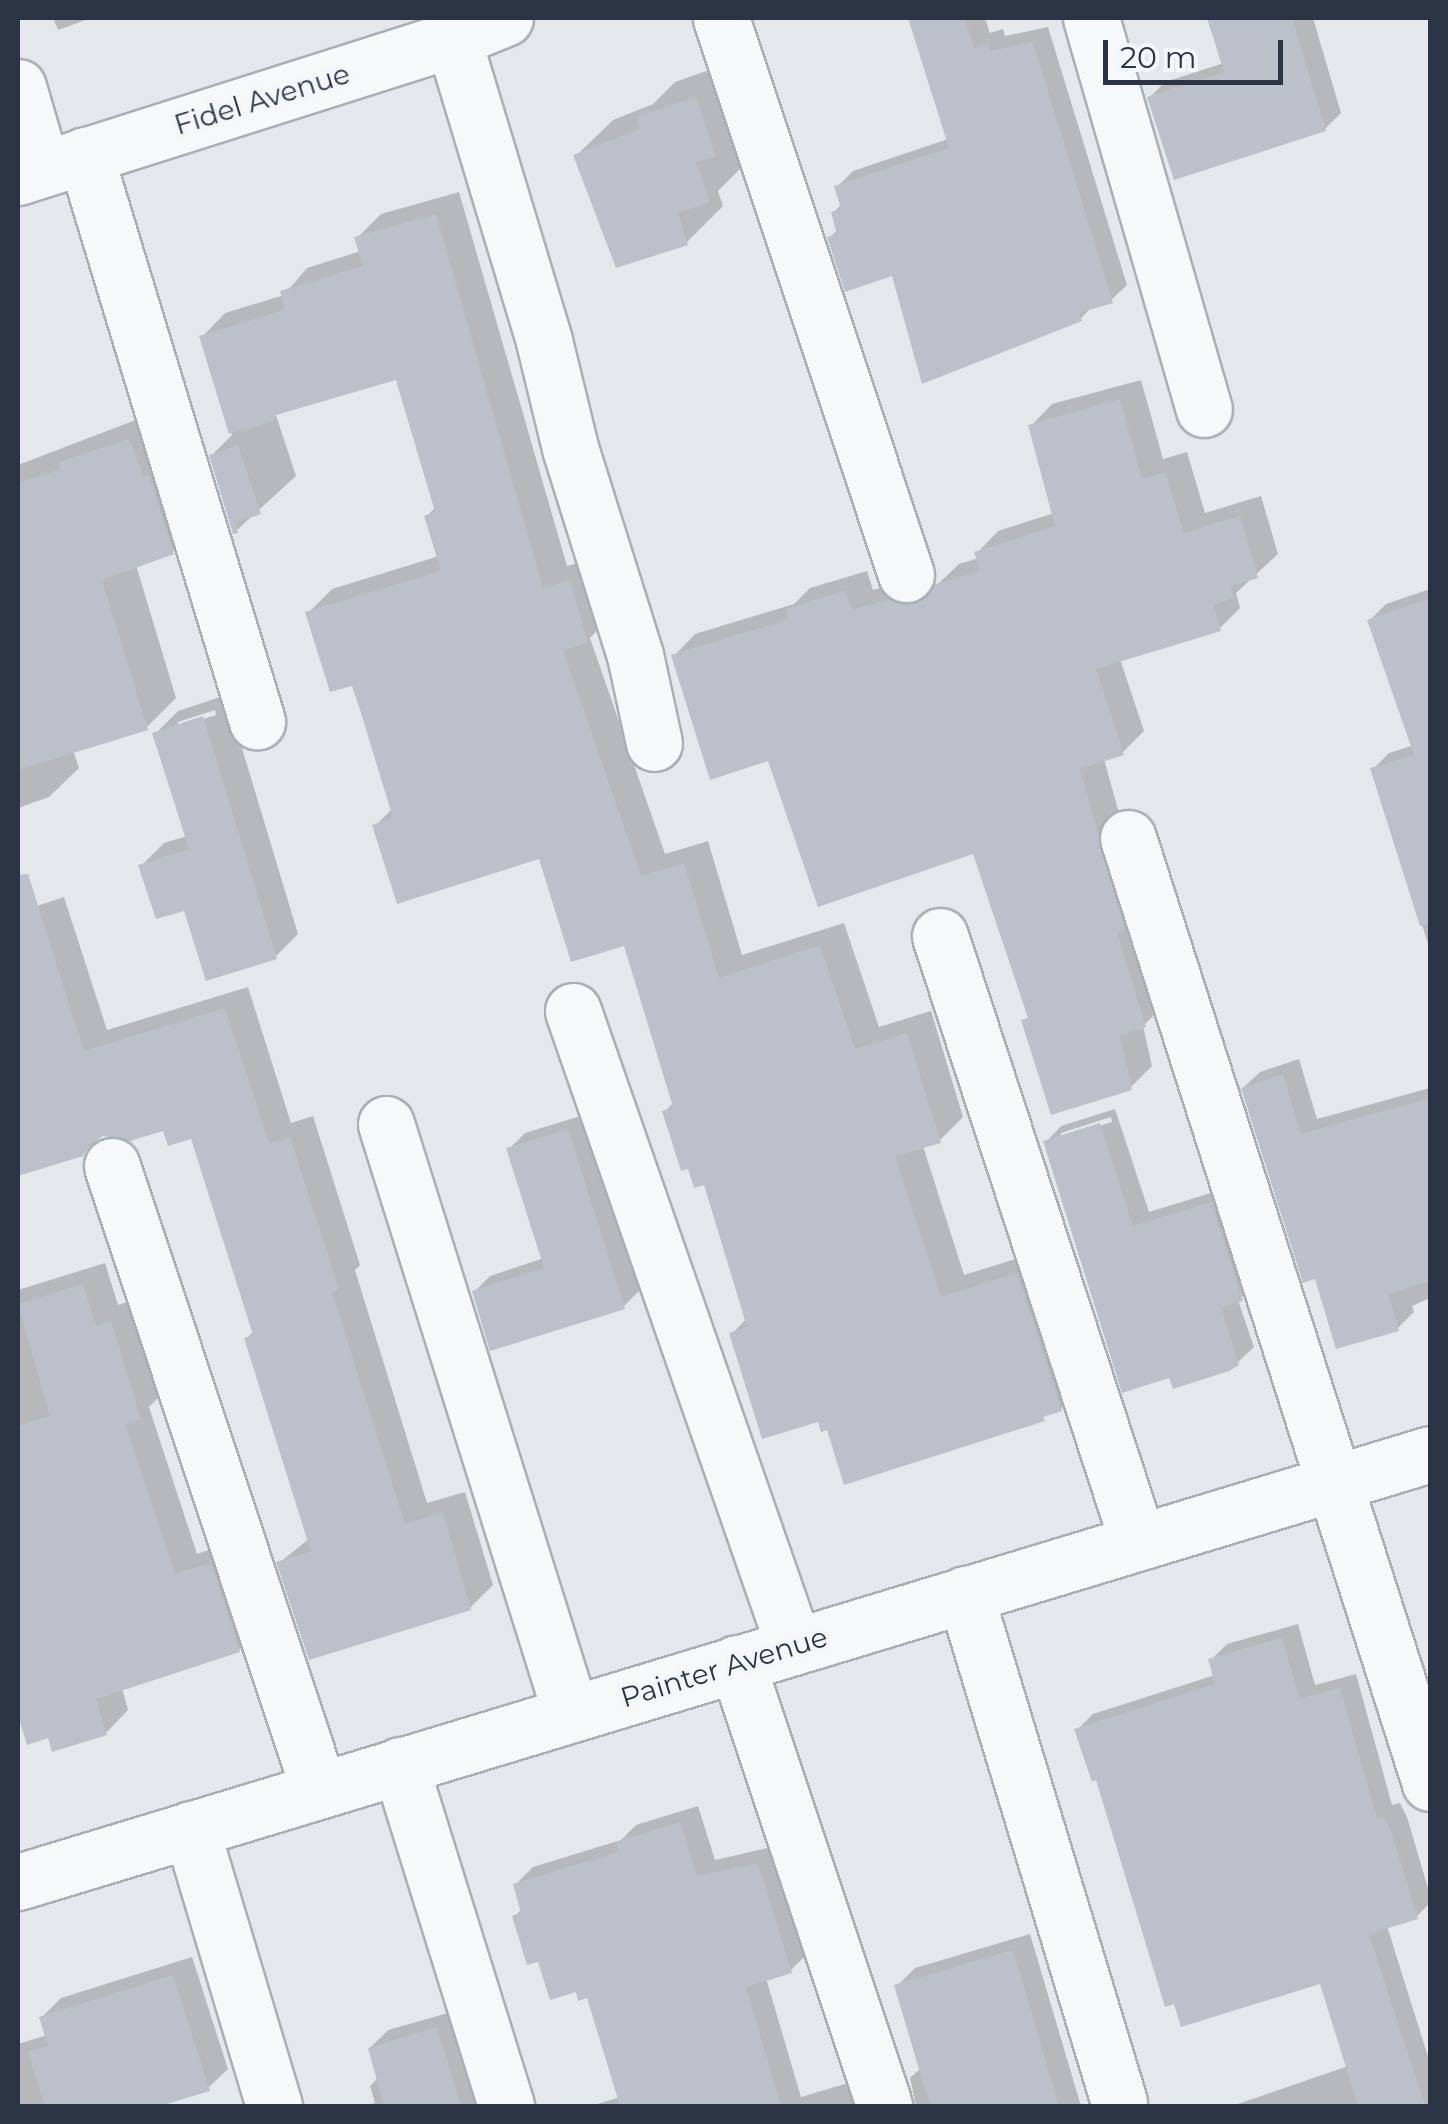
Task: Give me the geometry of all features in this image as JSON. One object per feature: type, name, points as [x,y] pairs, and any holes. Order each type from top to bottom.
[{"type":"street","name":"Fidel Avenue","points":[[48,167],[453,39],[505,18]]},
{"type":"street","points":[[721,18],[906,574]]},
{"type":"street","points":[[1091,18],[1204,410]]},
{"type":"street","points":[[453,39],[544,341],[570,448],[635,654],[654,743]]},
{"type":"street","points":[[18,87],[257,721]]},
{"type":"street","points":[[1128,838],[1430,1783]]},
{"type":"street","points":[[940,936],[1138,1542]]},
{"type":"street","points":[[573,1011],[794,1646]]},
{"type":"street","points":[[386,1124],[571,1714]]},
{"type":"street","points":[[112,1166],[319,1790]]},
{"type":"street","name":"Painter Avenue","points":[[18,1882],[1430,1454]]},
{"type":"street","points":[[965,1594],[1118,2102]]},
{"type":"street","points":[[737,1663],[884,2106]]},
{"type":"street","points":[[400,1766],[506,2106]]},
{"type":"street","points":[[191,1829],[274,2106]]},
{"type":"building","points":[[908,18],[965,18],[974,48],[988,43],[990,51],[1033,42],[1113,303],[1079,313],[1082,321],[922,384],[892,276],[845,292],[827,237],[837,234],[831,212],[841,209],[834,186],[949,148]]},
{"type":"building","points":[[1207,18],[1292,18],[1326,131],[1174,180],[1147,97],[1224,72]]},
{"type":"building","points":[[696,97],[716,156],[696,162],[710,202],[678,213],[688,245],[616,268],[573,155],[640,129],[636,117]]},
{"type":"building","points":[[436,214],[543,588],[570,580],[588,643],[563,650],[641,876],[684,863],[719,978],[820,945],[855,1049],[907,1033],[941,1143],[895,1156],[941,1297],[1017,1273],[1062,1411],[1043,1417],[1045,1421],[844,1485],[827,1430],[821,1432],[818,1422],[762,1439],[729,1333],[747,1327],[704,1185],[694,1188],[688,1169],[681,1171],[662,1111],[673,1107],[624,946],[571,962],[539,859],[397,904],[372,825],[393,818],[361,713],[352,686],[330,692],[305,612],[441,571],[424,516],[435,512],[396,380],[276,415],[274,421],[229,434],[199,336],[285,310],[280,291],[363,266],[354,237]]},
{"type":"building","points":[[1120,399],[1142,479],[1165,472],[1184,533],[1240,516],[1258,578],[1231,586],[1234,598],[1213,605],[1221,631],[1096,669],[1124,755],[1080,769],[1125,930],[1117,933],[1146,1027],[1120,1036],[1132,1090],[1051,1115],[1021,1020],[1028,1018],[973,854],[818,907],[768,761],[710,780],[671,655],[789,619],[786,609],[846,590],[852,610],[888,599],[915,604],[934,585],[980,571],[974,552],[1055,526],[1028,425]]},
{"type":"building","points":[[129,439],[144,477],[149,475],[174,554],[102,580],[148,730],[18,770],[18,483],[61,469],[59,462]]},
{"type":"building","points":[[238,445],[261,514],[235,523],[238,533],[233,534],[209,455]]},
{"type":"building","points":[[1430,598],[1430,924],[1420,926],[1370,768],[1414,755],[1367,620]]},
{"type":"building","points":[[203,716],[277,959],[206,981],[184,911],[156,919],[138,865],[189,849],[152,733]]},
{"type":"building","points":[[28,874],[84,1051],[225,1008],[269,1143],[290,1137],[339,1289],[332,1292],[405,1524],[443,1512],[471,1610],[309,1660],[276,1562],[311,1552],[244,1338],[253,1335],[191,1139],[168,1146],[163,1131],[130,1141],[103,1136],[89,1145],[83,1156],[18,1176],[18,875]]},
{"type":"building","points":[[1283,1074],[1301,1134],[1430,1098],[1430,1281],[1388,1294],[1399,1331],[1336,1349],[1315,1279],[1303,1283],[1241,1088]]},
{"type":"building","points":[[1100,1123],[1133,1226],[1211,1202],[1243,1301],[1221,1308],[1239,1365],[1229,1371],[1173,1389],[1169,1378],[1122,1393],[1043,1141]]},
{"type":"building","points":[[568,1129],[625,1309],[490,1351],[472,1291],[544,1268],[506,1148]]},
{"type":"building","points":[[83,1284],[96,1326],[111,1321],[141,1419],[125,1424],[175,1574],[211,1563],[240,1652],[96,1699],[107,1735],[52,1752],[48,1738],[27,1745],[18,1715],[18,1426],[50,1416],[18,1304]]},
{"type":"building","points":[[1282,1638],[1300,1699],[1340,1688],[1377,1819],[1384,1817],[1392,1834],[1418,1919],[1369,1934],[1425,2106],[1358,2106],[1320,1984],[1181,2027],[1174,2004],[1165,2007],[1096,1780],[1092,1782],[1074,1729],[1215,1684],[1208,1659]]},
{"type":"building","points":[[680,1822],[697,1876],[758,1863],[792,1973],[746,1987],[781,2106],[620,2106],[587,1998],[578,2001],[576,1992],[550,2000],[538,1962],[527,1965],[512,1916],[521,1913],[513,1884],[618,1852],[616,1842]]},
{"type":"building","points":[[1013,1950],[1059,2106],[930,2106],[894,1985]]},
{"type":"building","points":[[173,1975],[210,2091],[160,2106],[45,2106],[28,2052],[48,2046],[39,2017]]},
{"type":"building","points":[[437,2027],[461,2106],[384,2106],[368,2048]]}]
